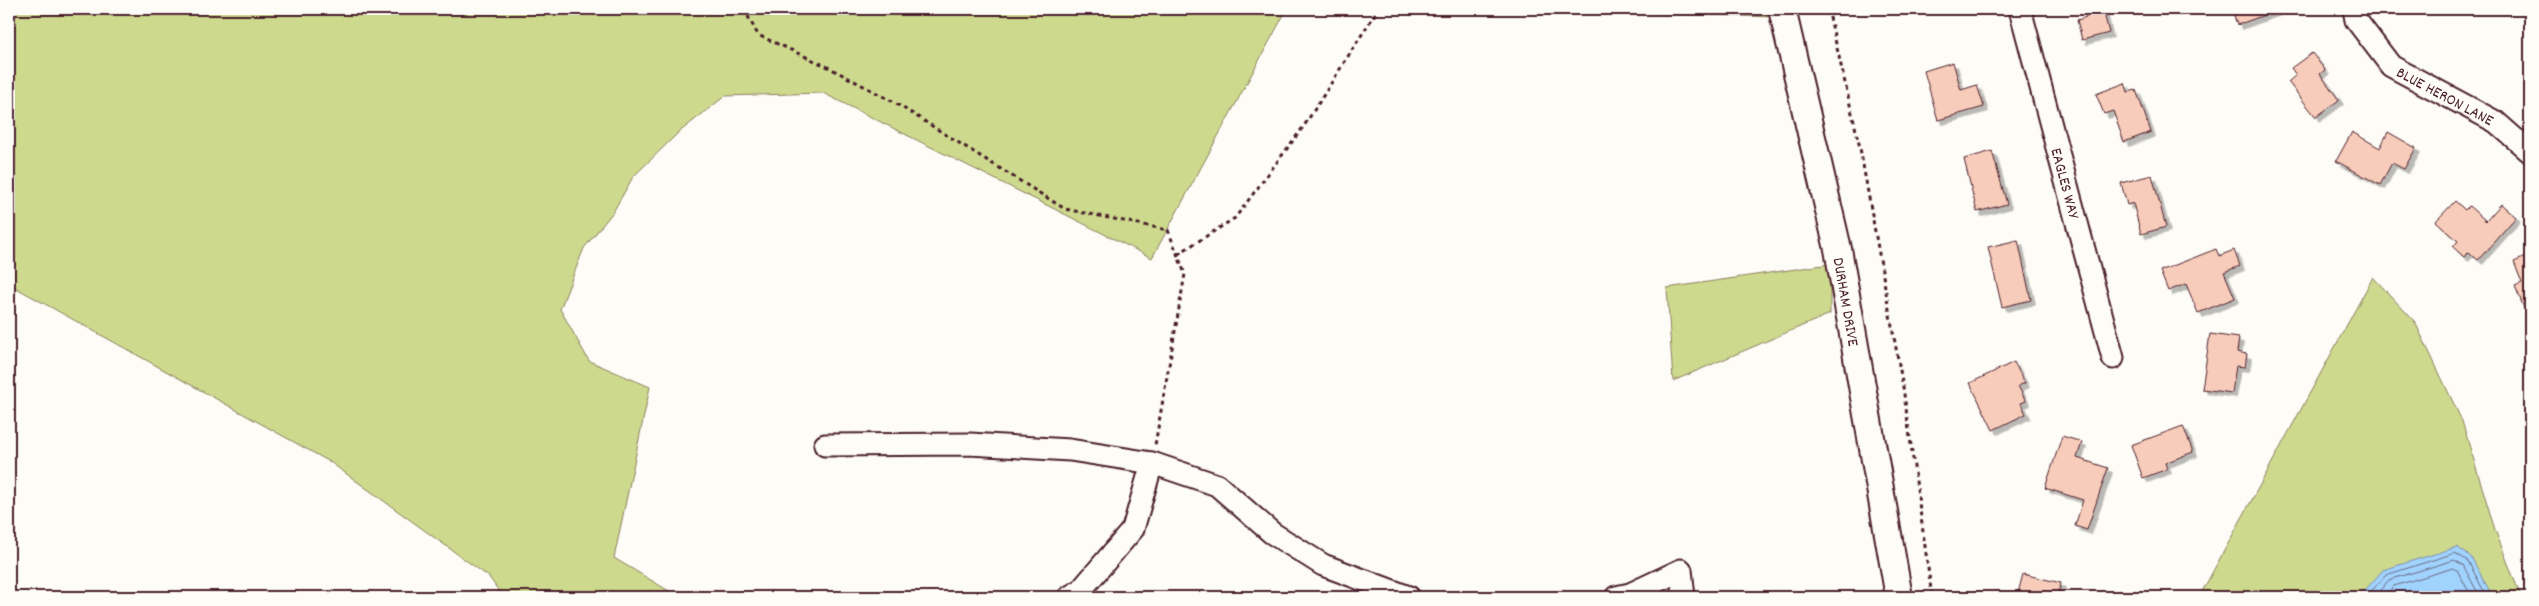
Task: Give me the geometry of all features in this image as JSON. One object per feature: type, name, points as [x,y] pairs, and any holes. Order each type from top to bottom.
[{"type":"street","name":"DURHAM DRIVE","points":[[1782,9],[1838,249],[1899,597]]},
{"type":"street","name":"EAGLES WAY","points":[[2020,9],[2113,358]]},
{"type":"street","name":"BLUE HERON LANE","points":[[2354,9],[2356,20],[2391,66],[2496,122],[2530,152]]},
{"type":"street","points":[[825,445],[970,444],[1070,450],[1152,463],[1217,485],[1272,533],[1323,565],[1410,597]]},
{"type":"street","points":[[1069,597],[1081,590],[1133,529],[1152,463]]},
{"type":"street","points":[[1616,597],[1630,594],[1680,570],[1684,597]]},
{"type":"path","points":[[744,9],[758,35],[826,66],[892,101],[1065,209],[1168,230],[1185,274],[1152,463]]},
{"type":"path","points":[[1178,254],[1235,218],[1304,126],[1378,9]]},
{"type":"path","points":[[1828,9],[1860,148],[1903,387],[1932,597]]},
{"type":"green space","points":[[9,9],[1287,9],[1152,258],[823,93],[725,96],[678,133],[633,177],[613,212],[584,248],[560,309],[589,361],[650,387],[614,558],[679,597],[503,597],[489,577],[330,462],[9,284]]},
{"type":"green space","points":[[1599,9],[1771,9],[1774,17],[1606,12]]},
{"type":"green space","points":[[1830,264],[1830,314],[1673,381],[1667,288]]},
{"type":"green space","points":[[2373,277],[2415,322],[2462,421],[2495,530],[2521,597],[2199,597]]},
{"type":"water","points":[[2457,547],[2471,557],[2493,597],[2359,597],[2383,570]]},
{"type":"building","points":[[2084,9],[2103,9],[2109,33],[2082,40],[2077,20],[2086,17]]},
{"type":"building","points":[[2232,9],[2276,9],[2276,11],[2237,25]]},
{"type":"building","points":[[2312,53],[2325,70],[2320,74],[2339,100],[2316,117],[2288,82],[2296,75],[2291,68]]},
{"type":"building","points":[[1953,62],[1961,90],[1977,85],[1984,107],[1938,120],[1924,71]]},
{"type":"building","points":[[2125,83],[2128,92],[2136,90],[2151,132],[2124,142],[2113,111],[2104,114],[2096,94]]},
{"type":"building","points":[[2352,132],[2380,148],[2388,132],[2416,148],[2404,169],[2392,163],[2380,185],[2336,161]]},
{"type":"building","points":[[1992,151],[2007,204],[1977,212],[1964,159]]},
{"type":"building","points":[[2152,175],[2166,227],[2141,234],[2133,203],[2127,205],[2121,183]]},
{"type":"building","points":[[2455,201],[2465,210],[2469,206],[2486,221],[2501,204],[2516,217],[2478,260],[2469,252],[2464,257],[2453,247],[2458,241],[2436,221]]},
{"type":"building","points":[[2018,240],[2031,300],[2002,307],[1988,247]]},
{"type":"building","points":[[2216,249],[2219,256],[2234,250],[2240,266],[2224,272],[2235,298],[2198,313],[2186,284],[2168,291],[2160,271]]},
{"type":"building","points":[[2530,255],[2530,323],[2515,286],[2522,283],[2514,262]]},
{"type":"building","points":[[2210,334],[2239,338],[2237,352],[2247,354],[2245,367],[2236,366],[2232,393],[2202,389]]},
{"type":"building","points":[[2014,362],[2025,383],[2018,386],[2026,401],[2021,403],[2026,414],[1993,430],[1970,383]]},
{"type":"building","points":[[2183,426],[2193,452],[2165,463],[2167,469],[2143,478],[2131,445]]},
{"type":"building","points":[[2062,436],[2082,442],[2077,458],[2108,468],[2087,530],[2075,526],[2083,500],[2045,488]]},
{"type":"building","points":[[2023,574],[2061,583],[2057,597],[2017,597]]}]
